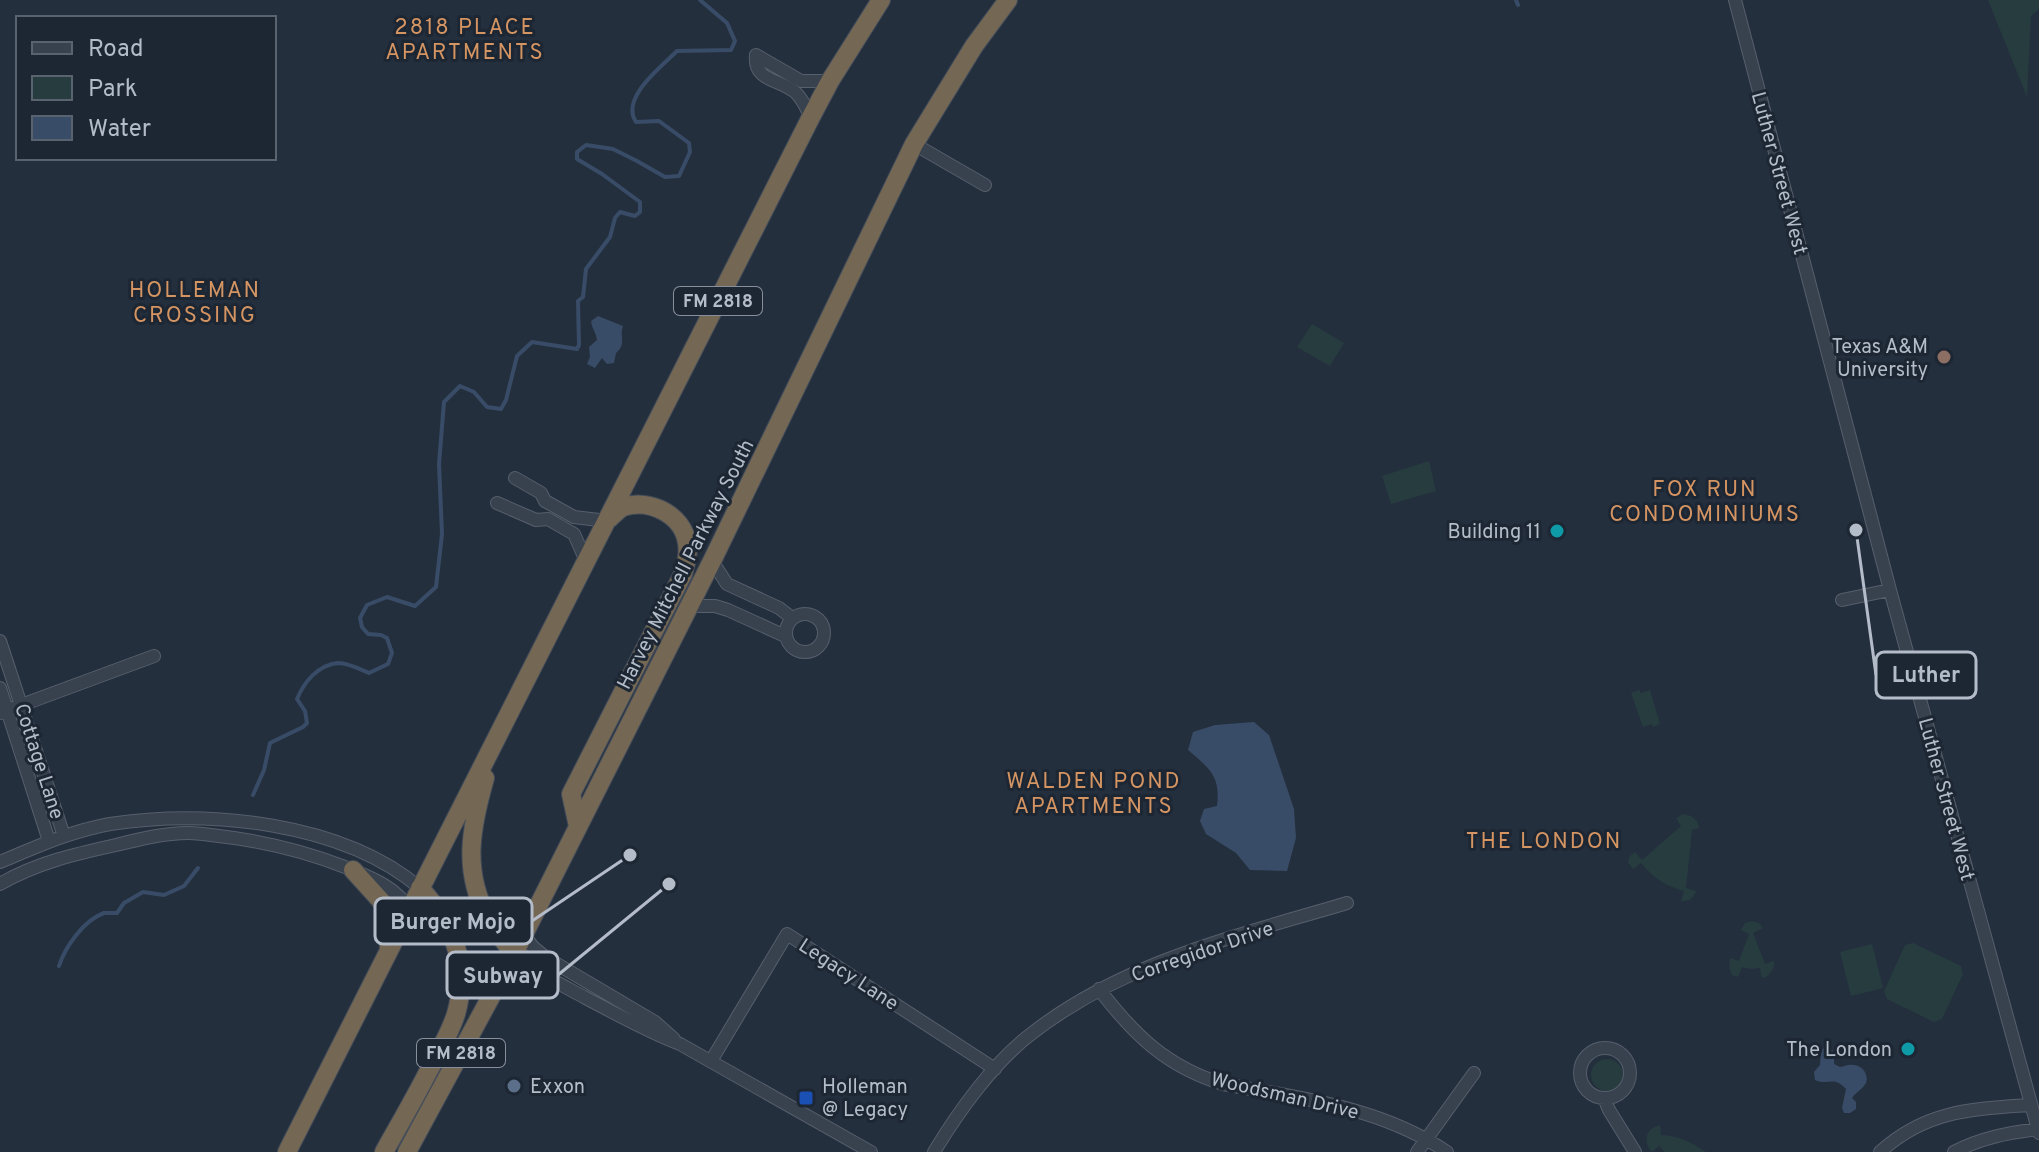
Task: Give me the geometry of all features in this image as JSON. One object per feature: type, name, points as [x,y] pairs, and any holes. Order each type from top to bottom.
[{"type":"highway","name":"FM 2818","points":[[287,1152],[811,117],[881,0]]},
{"type":"highway","name":"Harvey Mitchell Parkway South","points":[[407,1152],[524,935],[712,561],[914,144],[974,46],[1008,0]]},
{"type":"highway","points":[[578,826],[571,794],[688,559],[687,540],[679,523],[656,507],[638,504],[621,508],[607,521]]},
{"type":"highway","points":[[497,736],[470,846],[479,899],[493,926],[514,954]]},
{"type":"highway","points":[[353,870],[382,902],[390,950]]},
{"type":"highway","points":[[384,1152],[443,1044],[456,1014],[461,978],[455,944],[440,912],[420,888]]},
{"type":"street","name":"Luther Street West","points":[[1735,0],[1890,590],[2038,1131]]},
{"type":"street","points":[[811,117],[796,92],[760,72],[755,65],[756,55],[801,81],[830,81]]},
{"type":"street","points":[[914,144],[985,185]]},
{"type":"street","points":[[515,478],[541,493],[545,501],[574,517],[607,521]]},
{"type":"street","points":[[497,503],[536,520],[548,519],[574,534],[586,561]]},
{"type":"street","points":[[712,561],[727,584],[779,608],[792,618]]},
{"type":"street","points":[[1842,600],[1890,590]]},
{"type":"street","points":[[689,606],[715,606],[785,636]]},
{"type":"street","points":[[802,614],[812,615],[820,621],[824,630],[823,641],[817,649],[807,653],[797,652],[789,646],[785,636],[786,626],[792,618],[802,614]]},
{"type":"street","name":"Cottage Lane","points":[[1,646],[64,836]]},
{"type":"street","points":[[4,712],[154,656]]},
{"type":"street","name":"Cottage Lane","points":[[0,688],[4,712],[49,841]]},
{"type":"street","points":[[0,862],[49,841],[111,824],[217,820],[267,824],[324,838],[405,875],[420,888]]},
{"type":"street","points":[[0,884],[38,866],[74,854],[148,837],[190,833],[285,847],[353,870],[396,892],[409,910]]},
{"type":"street","name":"Corregidor Drive","points":[[934,1152],[968,1101],[1029,1035],[1099,989],[1156,963],[1202,947],[1347,903]]},
{"type":"street","name":"Legacy Lane","points":[[711,1061],[787,934],[995,1069]]},
{"type":"street","points":[[524,935],[545,957],[655,1022],[680,1044]]},
{"type":"street","points":[[514,954],[614,1015],[680,1044],[871,1152]]},
{"type":"street","name":"Woodsman Drive","points":[[1099,989],[1123,1020],[1148,1044],[1182,1068],[1203,1078],[1353,1109],[1426,1138],[1447,1152]]},
{"type":"street","points":[[1599,1048],[1609,1048],[1619,1051],[1627,1059],[1629,1081],[1624,1090],[1604,1098],[1585,1090],[1580,1081],[1580,1070],[1583,1060],[1590,1053],[1599,1048]]},
{"type":"street","points":[[1417,1152],[1474,1073]]},
{"type":"street","points":[[1604,1098],[1635,1152]]},
{"type":"street","points":[[1880,1152],[1909,1129],[1942,1115],[2031,1105]]},
{"type":"street","points":[[1954,1152],[2002,1134],[2038,1131]]},
{"type":"green space","points":[[1988,0],[2039,0],[2039,9],[2031,16],[2027,97]]},
{"type":"green space","points":[[1312,324],[1344,343],[1330,366],[1297,347]]},
{"type":"green space","points":[[1429,461],[1436,491],[1391,504],[1382,476]]},
{"type":"green space","points":[[1639,690],[1641,693],[1650,690],[1660,724],[1643,727],[1631,693]]},
{"type":"green space","points":[[1683,814],[1697,821],[1699,828],[1692,830],[1686,888],[1696,891],[1687,901],[1681,901],[1684,891],[1660,881],[1641,863],[1633,869],[1628,862],[1635,852],[1642,860],[1681,826],[1676,818]]},
{"type":"green space","points":[[1752,921],[1763,928],[1753,933],[1765,964],[1774,961],[1772,971],[1765,978],[1761,976],[1760,968],[1742,967],[1738,977],[1732,975],[1729,967],[1730,958],[1739,961],[1749,934],[1741,930],[1745,923]]},
{"type":"green space","points":[[1913,943],[1961,966],[1963,974],[1942,1019],[1934,1022],[1887,999],[1884,991],[1905,945]]},
{"type":"green space","points":[[1872,944],[1883,988],[1851,996],[1840,952]]},
{"type":"green space","points":[[1607,1059],[1618,1064],[1623,1075],[1618,1086],[1607,1091],[1596,1086],[1591,1075],[1596,1064]]},
{"type":"green space","points":[[1660,1125],[1661,1135],[1685,1140],[1706,1152],[1665,1152],[1659,1146],[1652,1152],[1647,1136],[1651,1129]]},
{"type":"water","points":[[598,316],[623,326],[622,343],[614,363],[607,364],[602,358],[595,368],[587,364],[589,347],[597,340],[591,321]]},
{"type":"water","points":[[1254,722],[1269,735],[1294,809],[1296,838],[1287,871],[1250,870],[1236,853],[1206,834],[1200,821],[1204,809],[1217,806],[1218,796],[1212,774],[1188,750],[1193,732],[1215,725]]},
{"type":"water","points":[[1824,1047],[1834,1051],[1834,1064],[1840,1067],[1856,1065],[1866,1073],[1866,1083],[1852,1098],[1856,1109],[1850,1113],[1844,1113],[1842,1108],[1846,1089],[1842,1085],[1815,1080],[1814,1072],[1820,1065]]},
{"type":"waterway","points":[[253,795],[264,770],[270,743],[307,723],[305,711],[297,699],[313,675],[331,664],[350,665],[369,673],[388,664],[392,653],[387,638],[368,634],[362,627],[360,618],[367,605],[387,597],[415,606],[436,587],[442,534],[439,464],[444,402],[460,386],[474,392],[487,407],[501,409],[517,356],[532,342],[577,349],[578,301],[583,297],[586,269],[610,237],[615,218],[620,212],[635,216],[640,212],[640,202],[577,159],[577,152],[586,145],[613,149],[665,177],[679,176],[690,152],[689,143],[659,121],[636,122],[633,103],[644,84],[677,51],[731,50],[735,41],[727,23],[700,0]]},
{"type":"waterway","points":[[1516,0],[1518,5]]},
{"type":"waterway","points":[[59,966],[71,943],[89,922],[104,913],[117,913],[124,903],[143,892],[164,895],[184,886],[198,868]]},
{"type":"place","name":"Texas A&M University","points":[[1944,357]]},
{"type":"place","name":"Luther","points":[[1856,530]]},
{"type":"place","name":"Building 11","points":[[1557,531]]},
{"type":"place","name":"Burger Mojo","points":[[630,855]]},
{"type":"place","name":"Subway","points":[[669,884]]},
{"type":"place","name":"The London","points":[[1908,1049]]},
{"type":"place","name":"Exxon","points":[[514,1086]]},
{"type":"place","name":"Holleman @ Legacy","points":[[806,1098]]},
{"type":"district","name":"2818 PLACE APARTMENTS","points":[[465,38]]},
{"type":"district","name":"HOLLEMAN CROSSING","points":[[195,302]]},
{"type":"district","name":"FOX RUN CONDOMINIUMS","points":[[1705,500]]},
{"type":"district","name":"WALDEN POND APARTMENTS","points":[[1094,792]]},
{"type":"district","name":"THE LONDON","points":[[1544,840]]}]
